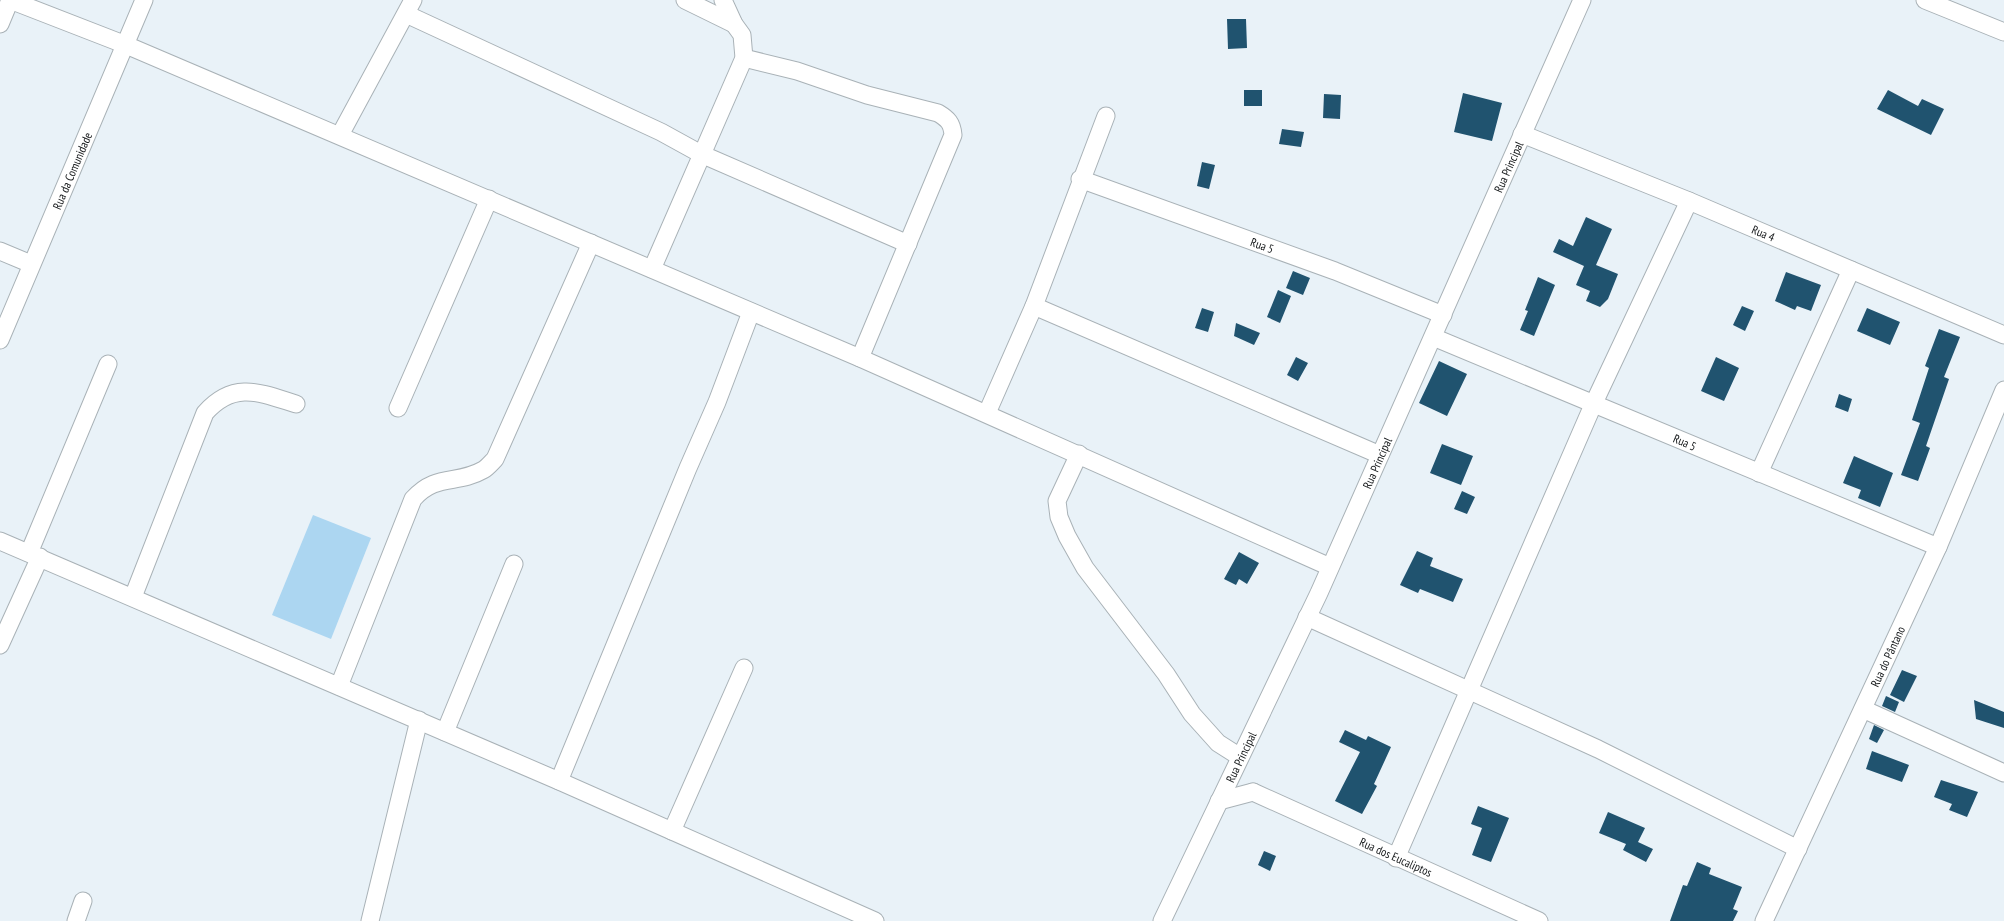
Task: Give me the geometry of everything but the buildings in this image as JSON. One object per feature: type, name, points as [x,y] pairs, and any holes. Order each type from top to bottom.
[{"type":"street","points":[[0,24],[10,0],[126,45],[340,135],[987,413],[1330,567]]},
{"type":"street","name":"Rua da Comunidade","points":[[0,340],[144,0]]},
{"type":"street","points":[[685,0],[734,24]]},
{"type":"street","points":[[652,269],[744,58],[742,36],[734,24],[723,0]]},
{"type":"street","name":"Rua Principal","points":[[1162,921],[1330,567],[1582,0]]},
{"type":"street","points":[[1925,0],[2004,32]]},
{"type":"street","points":[[340,135],[409,7],[661,132],[701,154],[908,244]]},
{"type":"street","points":[[744,58],[797,71],[867,95],[938,113],[948,119],[952,127],[953,135],[860,358]]},
{"type":"street","points":[[987,413],[1034,306],[1080,179],[1106,116]]},
{"type":"street","name":"Rua 4","points":[[1522,134],[1689,201],[2004,335]]},
{"type":"street","name":"Rua 5","points":[[1080,179],[1334,271],[1442,315]]},
{"type":"street","points":[[398,408],[489,199]]},
{"type":"street","points":[[1396,858],[1594,405],[1689,201]]},
{"type":"street","points":[[339,686],[413,499],[422,488],[433,483],[467,476],[484,470],[495,460],[591,243]]},
{"type":"street","points":[[0,251],[31,264]]},
{"type":"street","points":[[1759,473],[1851,270]]},
{"type":"street","points":[[1034,306],[1380,455]]},
{"type":"street","points":[[559,781],[688,468],[711,416],[752,312]]},
{"type":"street","name":"Rua 5","points":[[1433,337],[1938,547]]},
{"type":"street","points":[[0,644],[108,364]]},
{"type":"street","name":"Rua do Pântano","points":[[1764,921],[1938,547],[2004,390]]},
{"type":"street","points":[[133,597],[205,413],[216,401],[232,393],[257,391],[296,404]]},
{"type":"street","points":[[1079,454],[1057,500],[1059,517],[1067,536],[1085,568],[1166,674],[1192,714],[1218,743],[1238,762],[1254,792],[1219,801]]},
{"type":"street","points":[[0,541],[559,781],[874,921]]},
{"type":"street","points":[[445,732],[514,564]]},
{"type":"street","points":[[1307,617],[1598,749],[1798,849]]},
{"type":"street","points":[[672,831],[744,668]]},
{"type":"street","points":[[1863,709],[2004,773]]},
{"type":"street","points":[[370,921],[418,720]]},
{"type":"street","name":"Rua dos Eucaliptos","points":[[1254,792],[1396,858],[1539,921]]},
{"type":"street","points":[[76,921],[83,901]]},
{"type":"shaded area","points":[[313,515],[371,538],[331,639],[272,615]]}]
